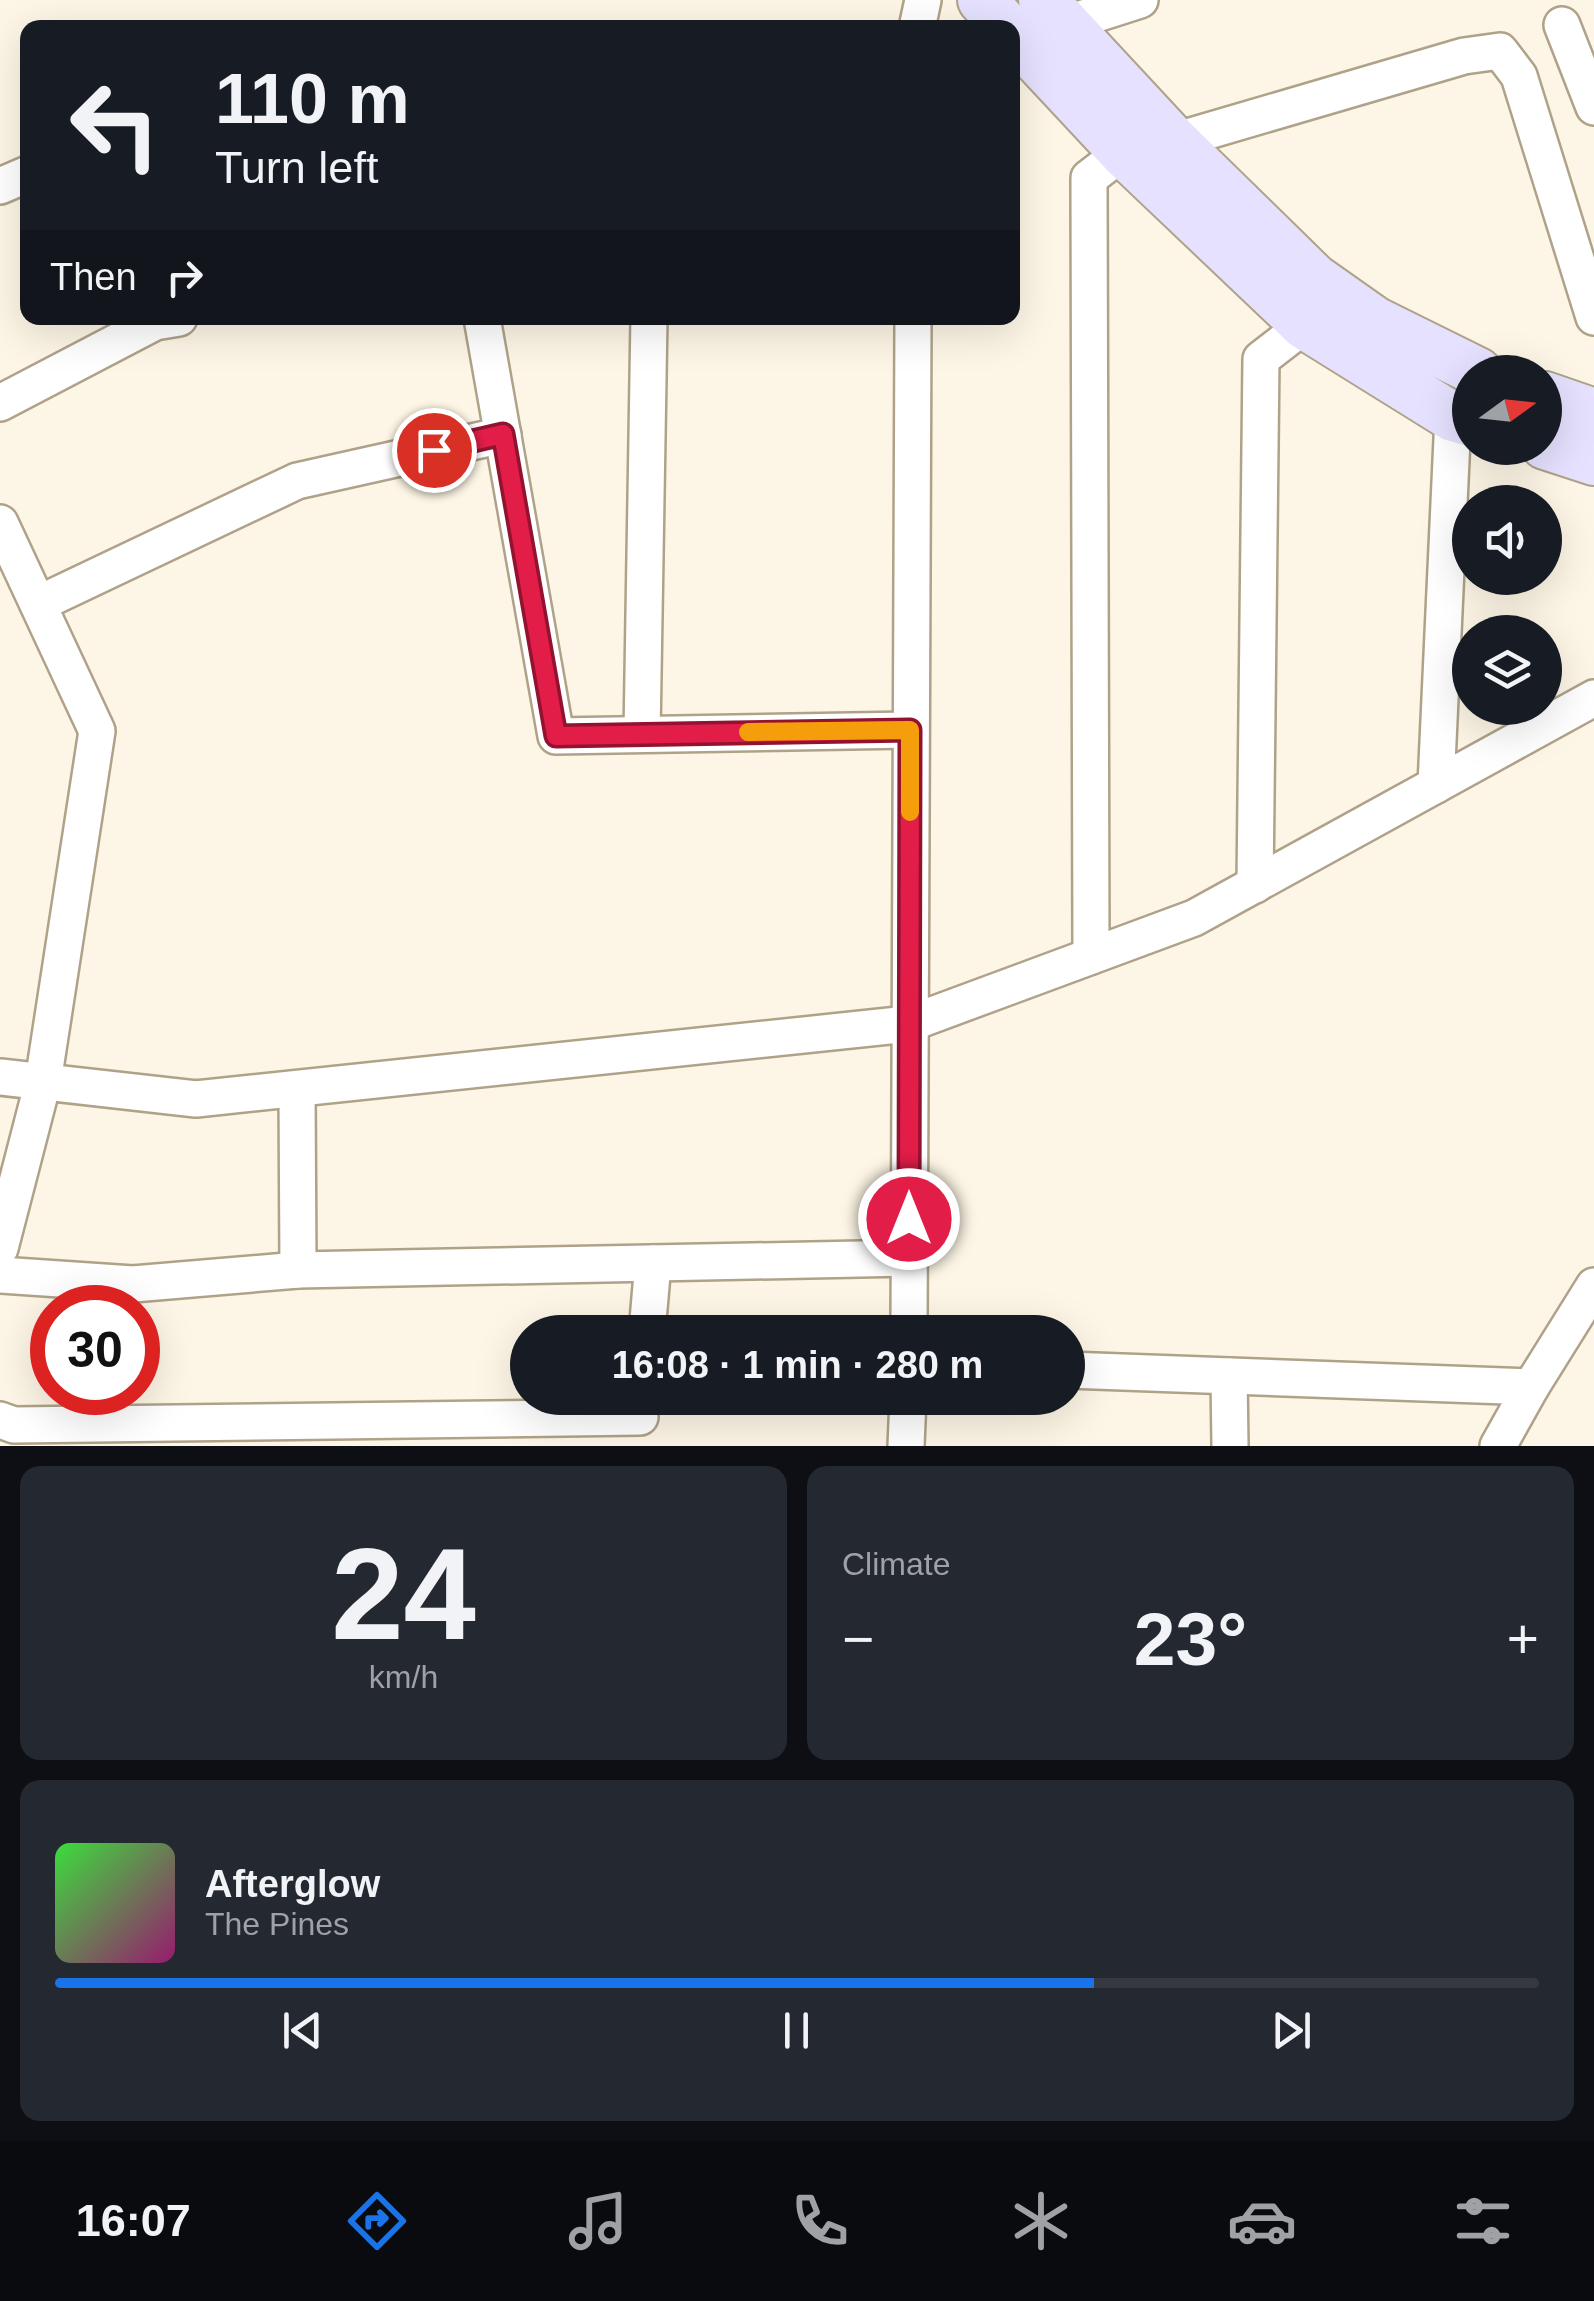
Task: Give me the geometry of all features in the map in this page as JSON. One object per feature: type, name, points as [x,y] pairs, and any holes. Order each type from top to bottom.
[{"type":"main road","points":[[982,0],[1001,20]]},
{"type":"main road","points":[[1054,12],[1174,141],[1314,278],[1375,321],[1452,359]]},
{"type":"main road","points":[[1020,41],[1123,152],[1306,325],[1452,414]]},
{"type":"main road","points":[[1562,402],[1594,413]]},
{"type":"main road","points":[[1562,451],[1594,461]]},
{"type":"street","points":[[1054,12],[1140,0]]},
{"type":"street","points":[[1562,24],[1594,107]]},
{"type":"street","points":[[1174,141],[1464,56],[1500,51],[1519,76],[1594,318]]},
{"type":"street","points":[[1091,956],[1089,178],[1123,152]]},
{"type":"street","points":[[0,404],[149,325]]},
{"type":"street","points":[[483,325],[556,736],[910,730]]},
{"type":"street","points":[[642,734],[649,325]]},
{"type":"street","points":[[909,1315],[913,325]]},
{"type":"street","points":[[1256,885],[1261,360],[1306,325]]},
{"type":"street","points":[[38,604],[296,481],[503,434]]},
{"type":"street","points":[[1436,785],[1458,465]]},
{"type":"street","points":[[0,523],[98,730],[44,1082],[0,1248]]},
{"type":"street","points":[[0,1077],[196,1099],[908,1024],[1194,918],[1594,698]]},
{"type":"street","points":[[297,1089],[298,1270]]},
{"type":"street","points":[[0,1275],[133,1284],[298,1270],[909,1258]]},
{"type":"street","points":[[648,1315],[652,1263]]},
{"type":"street","points":[[1498,1446],[1594,1286]]},
{"type":"street","points":[[1085,1371],[1531,1387]]},
{"type":"street","points":[[1229,1376],[1230,1446]]},
{"type":"street","points":[[906,1446],[907,1415]]},
{"type":"street","points":[[0,1420],[14,1425],[640,1420]]},
{"type":"slow traffic","points":[[748,732],[910,730],[910,812]]},
{"type":"route","points":[[434,450],[503,434],[556,736],[910,730],[909,1219]]}]
